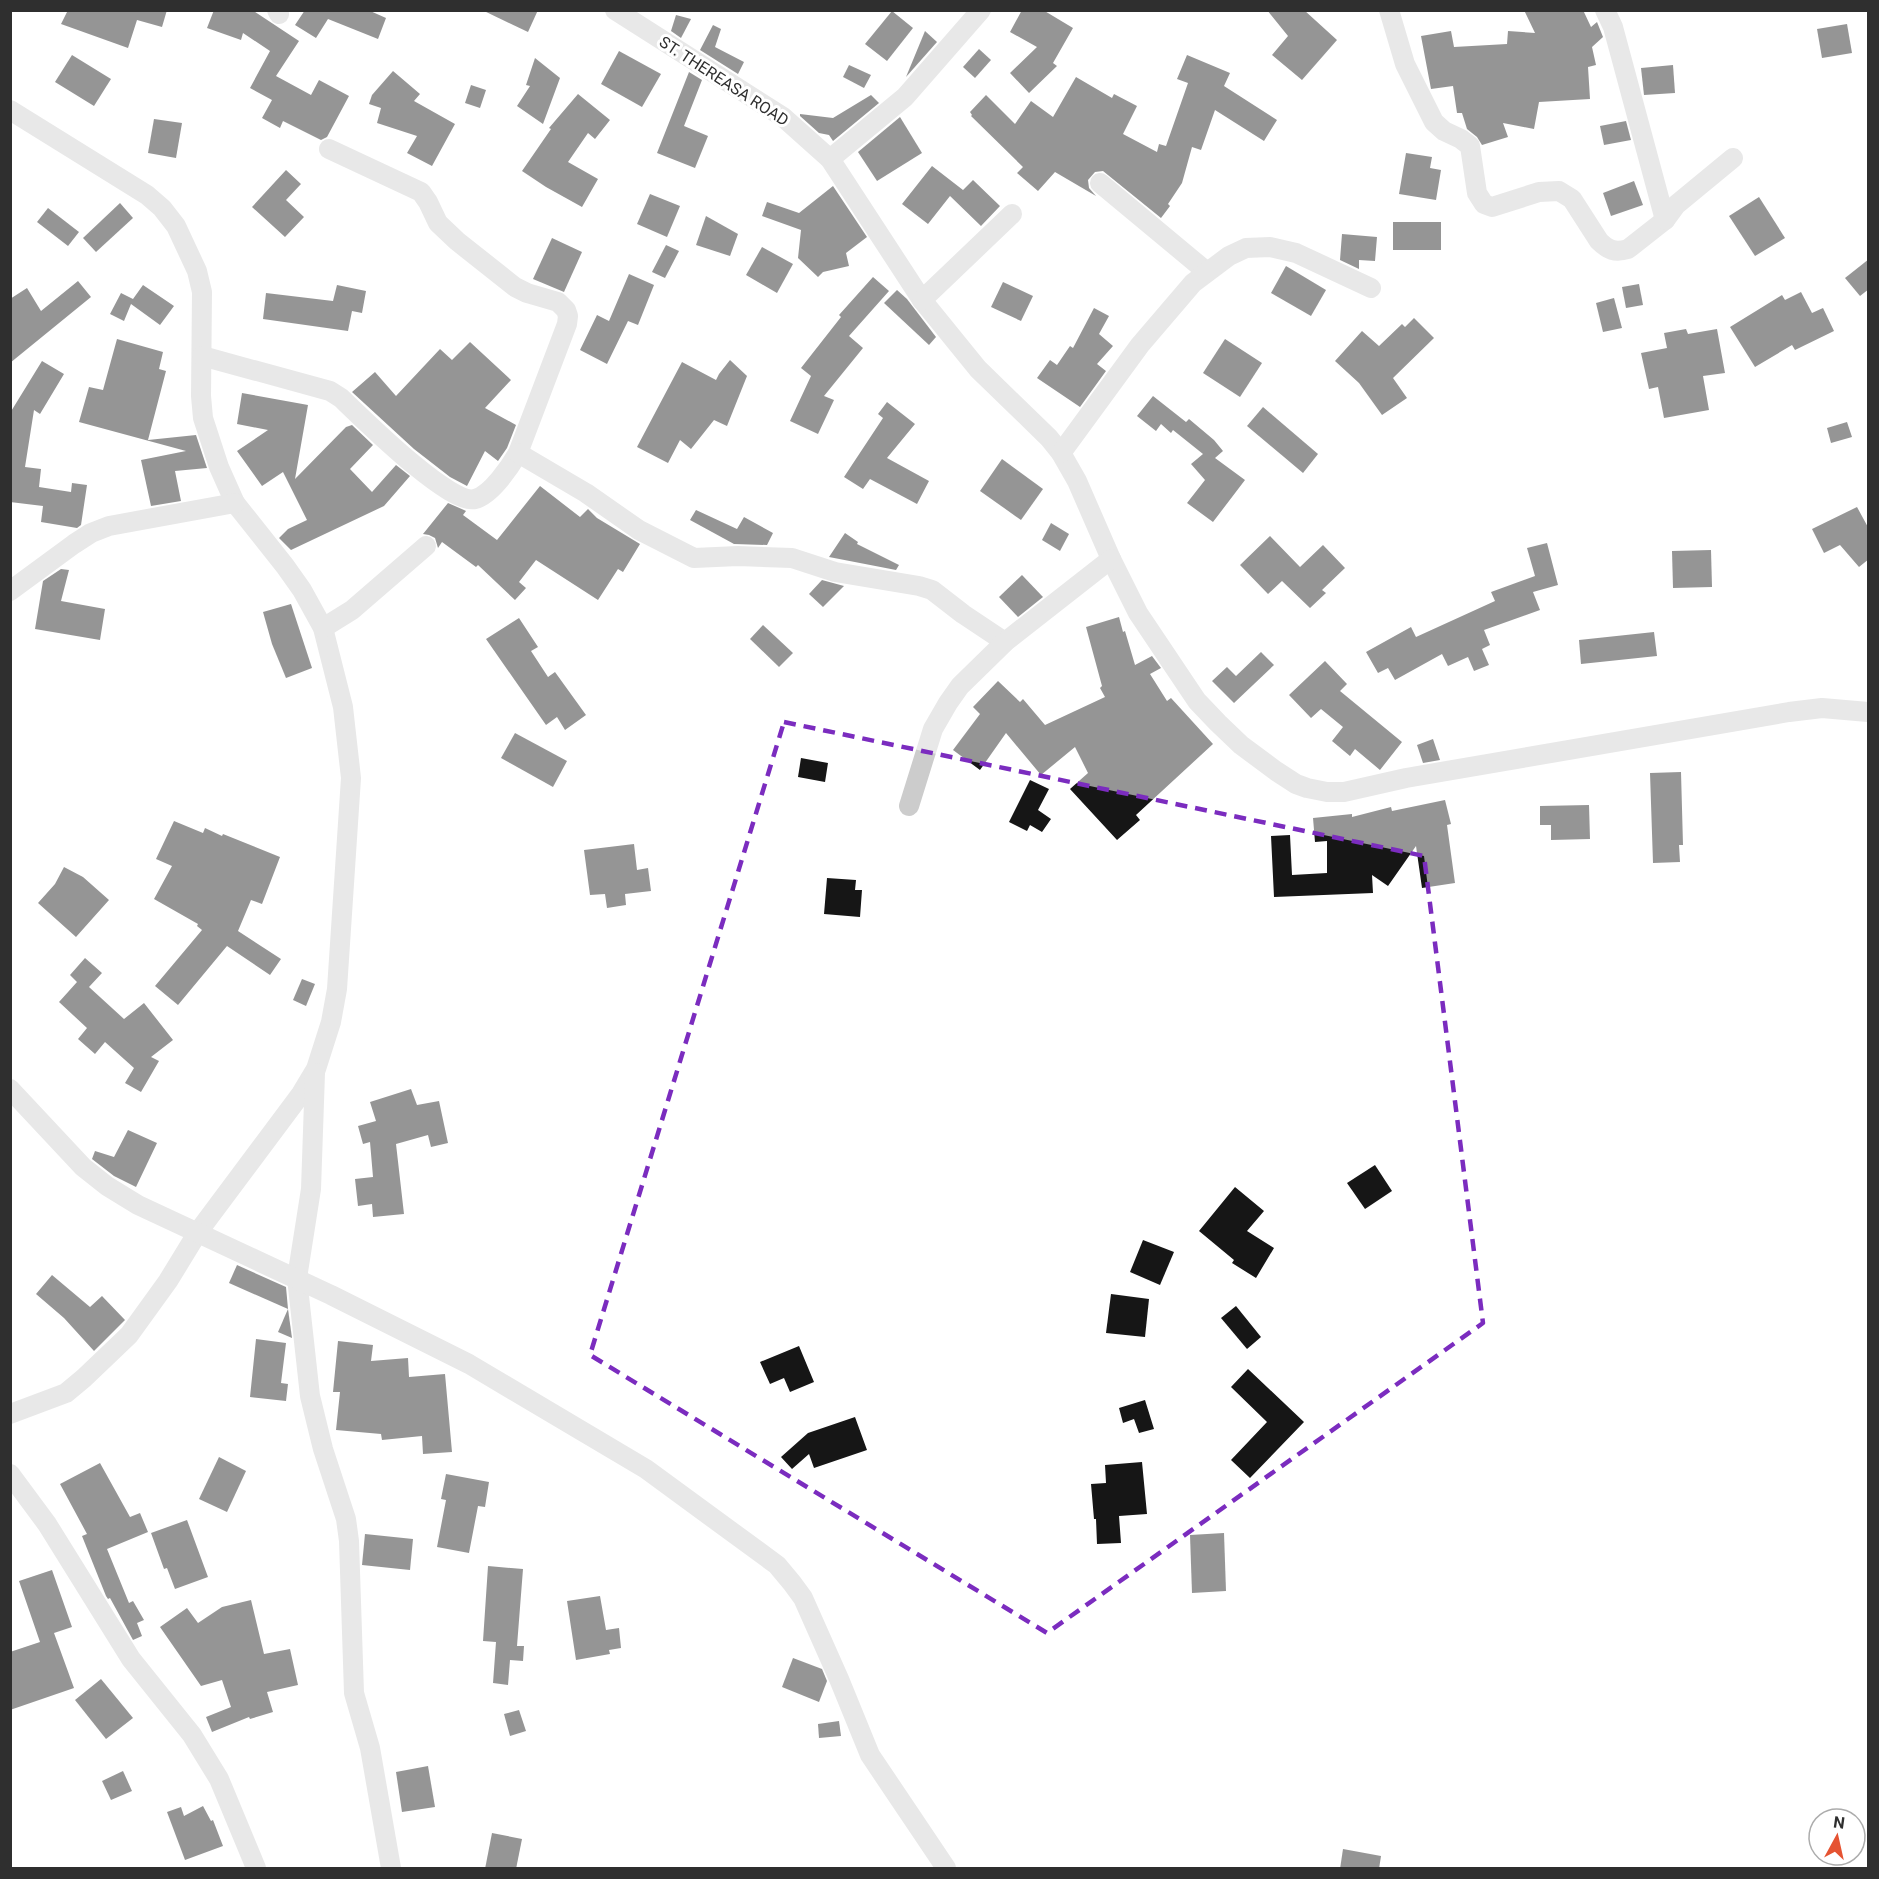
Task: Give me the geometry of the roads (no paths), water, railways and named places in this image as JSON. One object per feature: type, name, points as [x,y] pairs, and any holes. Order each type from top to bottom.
[{"type":"street","name":"ST. THEREASA ROAD","points":[[615,10],[783,117],[830,159],[922,300],[978,369],[1049,438],[1061,453],[1077,481],[1111,559],[1138,613],[1197,701],[1241,744],[1296,784],[1327,792],[1344,792],[1406,778],[1789,712],[1822,708],[1869,712]]},
{"type":"street","points":[[830,159],[905,97],[981,10]]},
{"type":"street","points":[[1389,10],[1405,64],[1434,122],[1444,131],[1470,146],[1477,193],[1484,204],[1492,207],[1539,192],[1558,191],[1572,200],[1599,241],[1617,252],[1628,249],[1665,220],[1676,205],[1733,158]]},
{"type":"street","points":[[1605,10],[1613,27],[1665,220]]},
{"type":"street","points":[[10,110],[147,195],[162,208],[176,226],[197,272],[202,292],[201,396],[203,418],[219,467],[235,502],[302,590],[323,628],[343,707],[351,778],[337,989],[331,1022],[315,1069],[301,1094],[198,1232],[168,1281],[122,1343],[66,1393],[10,1414]]},
{"type":"street","points":[[202,356],[330,391],[419,470],[461,497],[472,500],[484,495],[511,465],[518,453],[567,324],[566,310],[558,302],[527,293],[514,286],[457,241],[438,223],[421,192],[329,149]]},
{"type":"street","points":[[1100,183],[1207,272]]},
{"type":"street","points":[[922,300],[1012,214]]},
{"type":"street","points":[[1061,453],[1140,345],[1193,283],[1229,256],[1246,248],[1270,247],[1296,253],[1371,288]]},
{"type":"street","points":[[518,453],[586,493],[639,530],[687,555],[702,558],[738,556],[792,558],[836,572],[919,586],[932,590],[1005,642]]},
{"type":"street","points":[[10,591],[91,533],[109,526],[235,502]]},
{"type":"street","points":[[323,628],[352,610],[426,546]]},
{"type":"street","points":[[909,806],[933,729],[960,686],[1005,642],[1111,559]]},
{"type":"street","points":[[315,1069],[311,1189],[297,1278],[310,1396],[323,1449],[346,1519],[349,1541],[354,1693],[370,1748],[391,1869]]},
{"type":"street","points":[[10,1089],[83,1167],[107,1186],[138,1205],[297,1278],[469,1364],[646,1469],[777,1565],[802,1598],[870,1755],[946,1869]]},
{"type":"street","points":[[10,1474],[47,1524],[131,1659],[192,1735],[219,1779],[256,1869]]}]
